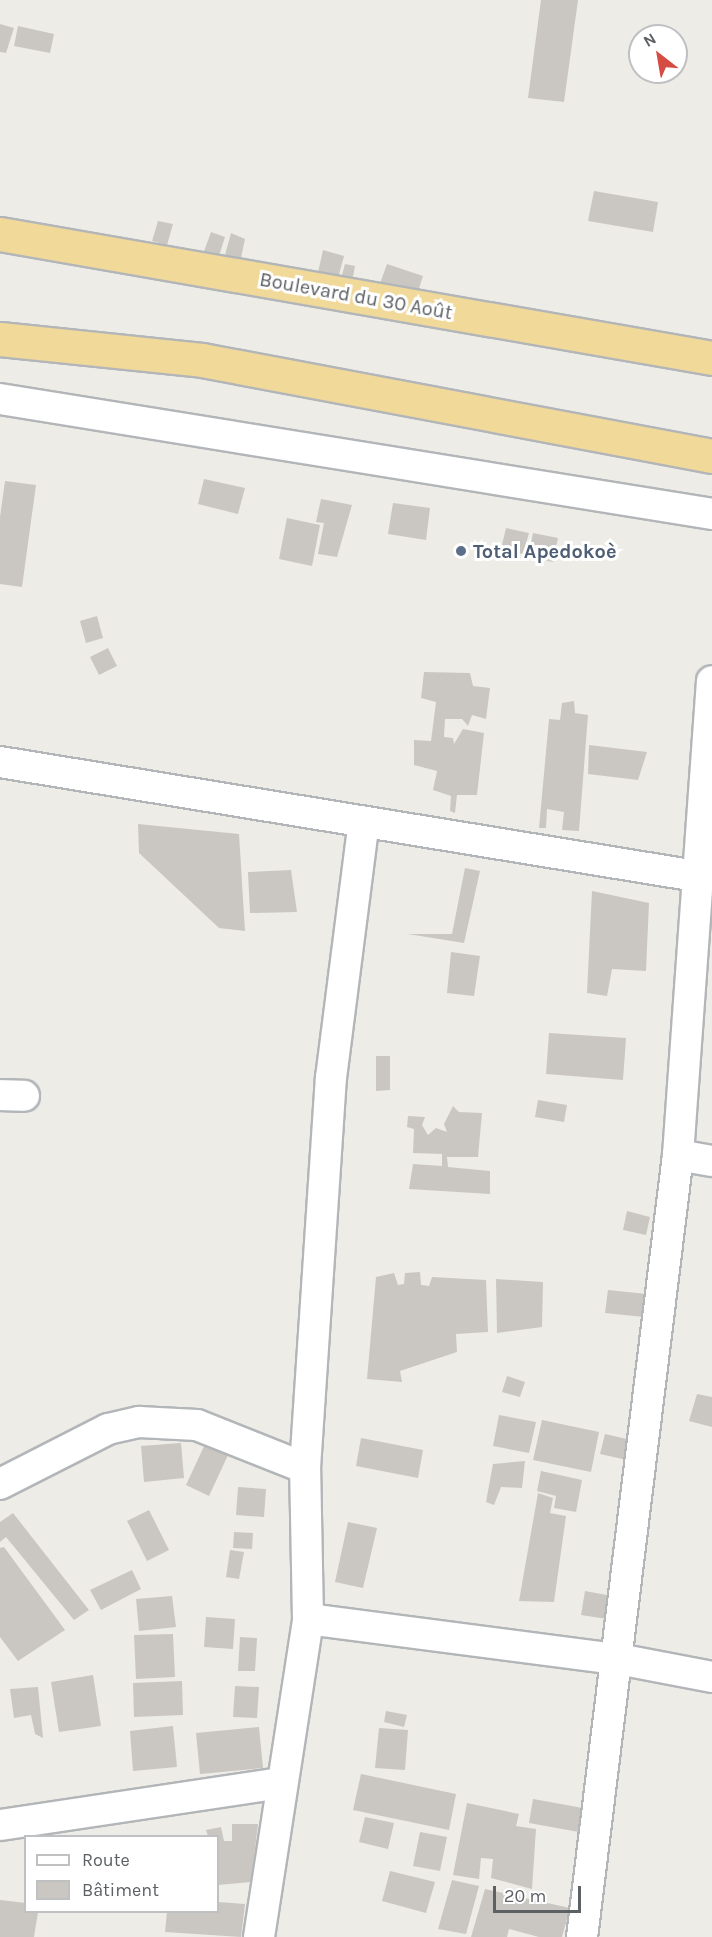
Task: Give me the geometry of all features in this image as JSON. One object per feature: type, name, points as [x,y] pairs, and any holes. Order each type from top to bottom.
[{"type":"highway","name":"Boulevard du 30 Août","points":[[0,234],[712,358]]},
{"type":"highway","points":[[0,339],[202,360],[712,456]]},
{"type":"street","points":[[0,399],[712,514]]},
{"type":"street","points":[[582,1937],[618,1659],[678,1155],[696,876],[712,681]]},
{"type":"street","points":[[0,762],[696,876]]},
{"type":"street","points":[[260,1937],[308,1619],[305,1468],[331,1078],[364,822]]},
{"type":"street","points":[[678,1155],[712,1161]]},
{"type":"street","points":[[0,1484],[108,1429],[139,1422],[197,1425],[305,1468]]},
{"type":"street","points":[[308,1619],[618,1659],[712,1677]]},
{"type":"street","points":[[0,1825],[282,1783]]},
{"type":"building","points":[[541,0],[578,0],[564,102],[528,98]]},
{"type":"building","points":[[0,24],[14,28],[6,53],[0,52]]},
{"type":"building","points":[[18,26],[54,34],[50,53],[14,46]]},
{"type":"building","points":[[594,191],[658,202],[653,232],[588,221]]},
{"type":"building","points":[[158,221],[173,224],[167,245],[152,241]]},
{"type":"building","points":[[211,232],[225,237],[218,259],[203,254]]},
{"type":"building","points":[[231,233],[245,239],[239,267],[222,266]]},
{"type":"building","points":[[323,250],[344,256],[337,282],[317,277]]},
{"type":"building","points":[[345,264],[355,266],[353,277],[342,275]]},
{"type":"building","points":[[387,264],[423,276],[414,304],[377,292]]},
{"type":"building","points":[[204,479],[245,488],[238,514],[198,504]]},
{"type":"building","points":[[5,481],[36,485],[22,587],[0,584],[0,517]]},
{"type":"building","points":[[321,499],[352,505],[337,557],[318,554],[324,523],[316,522]]},
{"type":"building","points":[[393,503],[430,508],[426,540],[388,534]]},
{"type":"building","points":[[287,518],[320,525],[312,566],[279,559]]},
{"type":"building","points":[[506,528],[529,533],[523,554],[501,549]]},
{"type":"building","points":[[533,533],[558,538],[553,562],[528,557]]},
{"type":"building","points":[[97,616],[103,638],[86,643],[80,621]]},
{"type":"building","points":[[108,648],[117,666],[99,675],[90,657]]},
{"type":"building","points":[[424,672],[470,673],[473,686],[490,688],[486,719],[472,715],[468,726],[462,719],[445,719],[444,737],[453,738],[454,744],[463,729],[484,733],[477,795],[457,795],[455,813],[450,811],[451,796],[433,790],[437,771],[414,765],[414,740],[431,741],[436,702],[421,698]]},
{"type":"building","points":[[574,701],[575,713],[588,715],[579,831],[562,830],[564,812],[547,809],[546,828],[539,828],[549,719],[560,720],[562,703]]},
{"type":"building","points":[[589,745],[647,752],[638,780],[588,774]]},
{"type":"building","points":[[138,824],[239,834],[245,931],[219,928],[139,853]]},
{"type":"building","points":[[465,868],[480,871],[464,943],[408,934],[452,934]]},
{"type":"building","points":[[291,870],[297,912],[250,913],[248,872]]},
{"type":"building","points":[[592,891],[649,903],[646,971],[612,969],[607,996],[587,993]]},
{"type":"building","points":[[451,952],[480,956],[474,996],[447,993]]},
{"type":"building","points":[[549,1033],[626,1038],[623,1080],[546,1074]]},
{"type":"building","points":[[376,1056],[390,1056],[390,1090],[376,1091]]},
{"type":"building","points":[[538,1100],[567,1105],[564,1122],[535,1117]]},
{"type":"building","points":[[453,1106],[459,1112],[482,1113],[478,1157],[447,1157],[448,1167],[490,1171],[490,1194],[409,1189],[413,1164],[442,1166],[442,1154],[413,1153],[414,1129],[407,1127],[408,1116],[425,1117],[422,1125],[428,1135],[436,1128],[447,1132],[444,1124]]},
{"type":"building","points":[[627,1211],[650,1217],[646,1235],[623,1230]]},
{"type":"building","points":[[420,1272],[421,1285],[429,1286],[432,1277],[486,1280],[488,1332],[456,1334],[457,1352],[400,1371],[402,1382],[367,1379],[376,1277],[394,1273],[398,1285],[404,1284],[405,1273]]},
{"type":"building","points":[[496,1279],[543,1282],[542,1327],[497,1333]]},
{"type":"building","points":[[608,1290],[647,1294],[644,1317],[605,1313]]},
{"type":"building","points":[[507,1376],[525,1382],[520,1397],[502,1392]]},
{"type":"building","points":[[697,1394],[712,1397],[712,1427],[689,1421]]},
{"type":"building","points":[[499,1415],[536,1422],[529,1453],[493,1446]]},
{"type":"building","points":[[542,1420],[599,1432],[591,1472],[533,1460]]},
{"type":"building","points":[[605,1434],[631,1440],[627,1460],[600,1454]]},
{"type":"building","points":[[361,1438],[423,1450],[418,1478],[356,1466]]},
{"type":"building","points":[[206,1442],[229,1453],[209,1496],[186,1485]]},
{"type":"building","points":[[181,1443],[184,1478],[144,1482],[141,1446]]},
{"type":"building","points":[[525,1461],[522,1488],[501,1487],[494,1505],[486,1502],[493,1464]]},
{"type":"building","points":[[541,1471],[582,1480],[576,1512],[554,1508],[556,1496],[537,1491]]},
{"type":"building","points":[[238,1487],[266,1489],[264,1517],[236,1515]]},
{"type":"building","points":[[538,1493],[553,1498],[550,1513],[566,1516],[554,1602],[519,1601]]},
{"type":"building","points":[[149,1510],[169,1550],[147,1561],[127,1521]]},
{"type":"building","points":[[13,1513],[89,1610],[74,1620],[6,1537],[0,1542],[0,1522]]},
{"type":"building","points":[[348,1522],[377,1528],[363,1588],[335,1582]]},
{"type":"building","points":[[234,1532],[253,1533],[252,1549],[233,1548]]},
{"type":"building","points":[[4,1547],[65,1630],[18,1661],[0,1637],[0,1548]]},
{"type":"building","points":[[230,1550],[244,1552],[239,1579],[226,1577]]},
{"type":"building","points":[[132,1570],[141,1589],[101,1610],[90,1590]]},
{"type":"building","points":[[585,1591],[618,1597],[614,1620],[581,1615]]},
{"type":"building","points":[[172,1596],[176,1627],[139,1631],[136,1599]]},
{"type":"building","points":[[206,1617],[235,1619],[233,1649],[204,1647]]},
{"type":"building","points":[[173,1634],[175,1677],[136,1679],[134,1635]]},
{"type":"building","points":[[240,1637],[257,1638],[255,1671],[238,1671]]},
{"type":"building","points":[[93,1675],[101,1726],[59,1732],[51,1682]]},
{"type":"building","points":[[182,1681],[183,1715],[134,1717],[133,1683]]},
{"type":"building","points":[[235,1686],[259,1687],[257,1718],[233,1717]]},
{"type":"building","points":[[38,1687],[43,1738],[35,1734],[31,1715],[14,1718],[10,1689]]},
{"type":"building","points":[[386,1711],[407,1715],[404,1727],[384,1722]]},
{"type":"building","points":[[173,1726],[177,1767],[133,1771],[130,1731]]},
{"type":"building","points":[[259,1727],[263,1768],[200,1774],[196,1733]]},
{"type":"building","points":[[379,1728],[408,1730],[405,1770],[375,1768]]},
{"type":"building","points":[[361,1774],[456,1794],[449,1830],[353,1810]]},
{"type":"building","points":[[533,1799],[594,1810],[590,1834],[529,1823]]},
{"type":"building","points":[[467,1803],[519,1814],[516,1826],[536,1829],[532,1889],[491,1878],[493,1859],[481,1858],[479,1879],[453,1875]]},
{"type":"building","points":[[365,1817],[394,1823],[388,1849],[359,1842]]},
{"type":"building","points":[[232,1824],[258,1824],[251,1882],[219,1885],[219,1835],[208,1835],[206,1830],[221,1827],[224,1841],[232,1841]]},
{"type":"building","points":[[420,1832],[447,1837],[440,1871],[413,1866]]},
{"type":"building","points":[[390,1871],[435,1882],[426,1913],[382,1901]]},
{"type":"building","points":[[452,1880],[479,1886],[466,1934],[438,1929]]},
{"type":"building","points":[[485,1889],[570,1908],[562,1937],[539,1937],[509,1929],[507,1937],[471,1937]]},
{"type":"building","points":[[0,1900],[24,1903],[24,1913],[38,1913],[34,1937],[0,1937]]},
{"type":"building","points":[[219,1902],[245,1904],[241,1937],[165,1932],[167,1913],[219,1913]]},
{"type":"place","name":"Total Apedokoè","points":[[461,551]]}]
